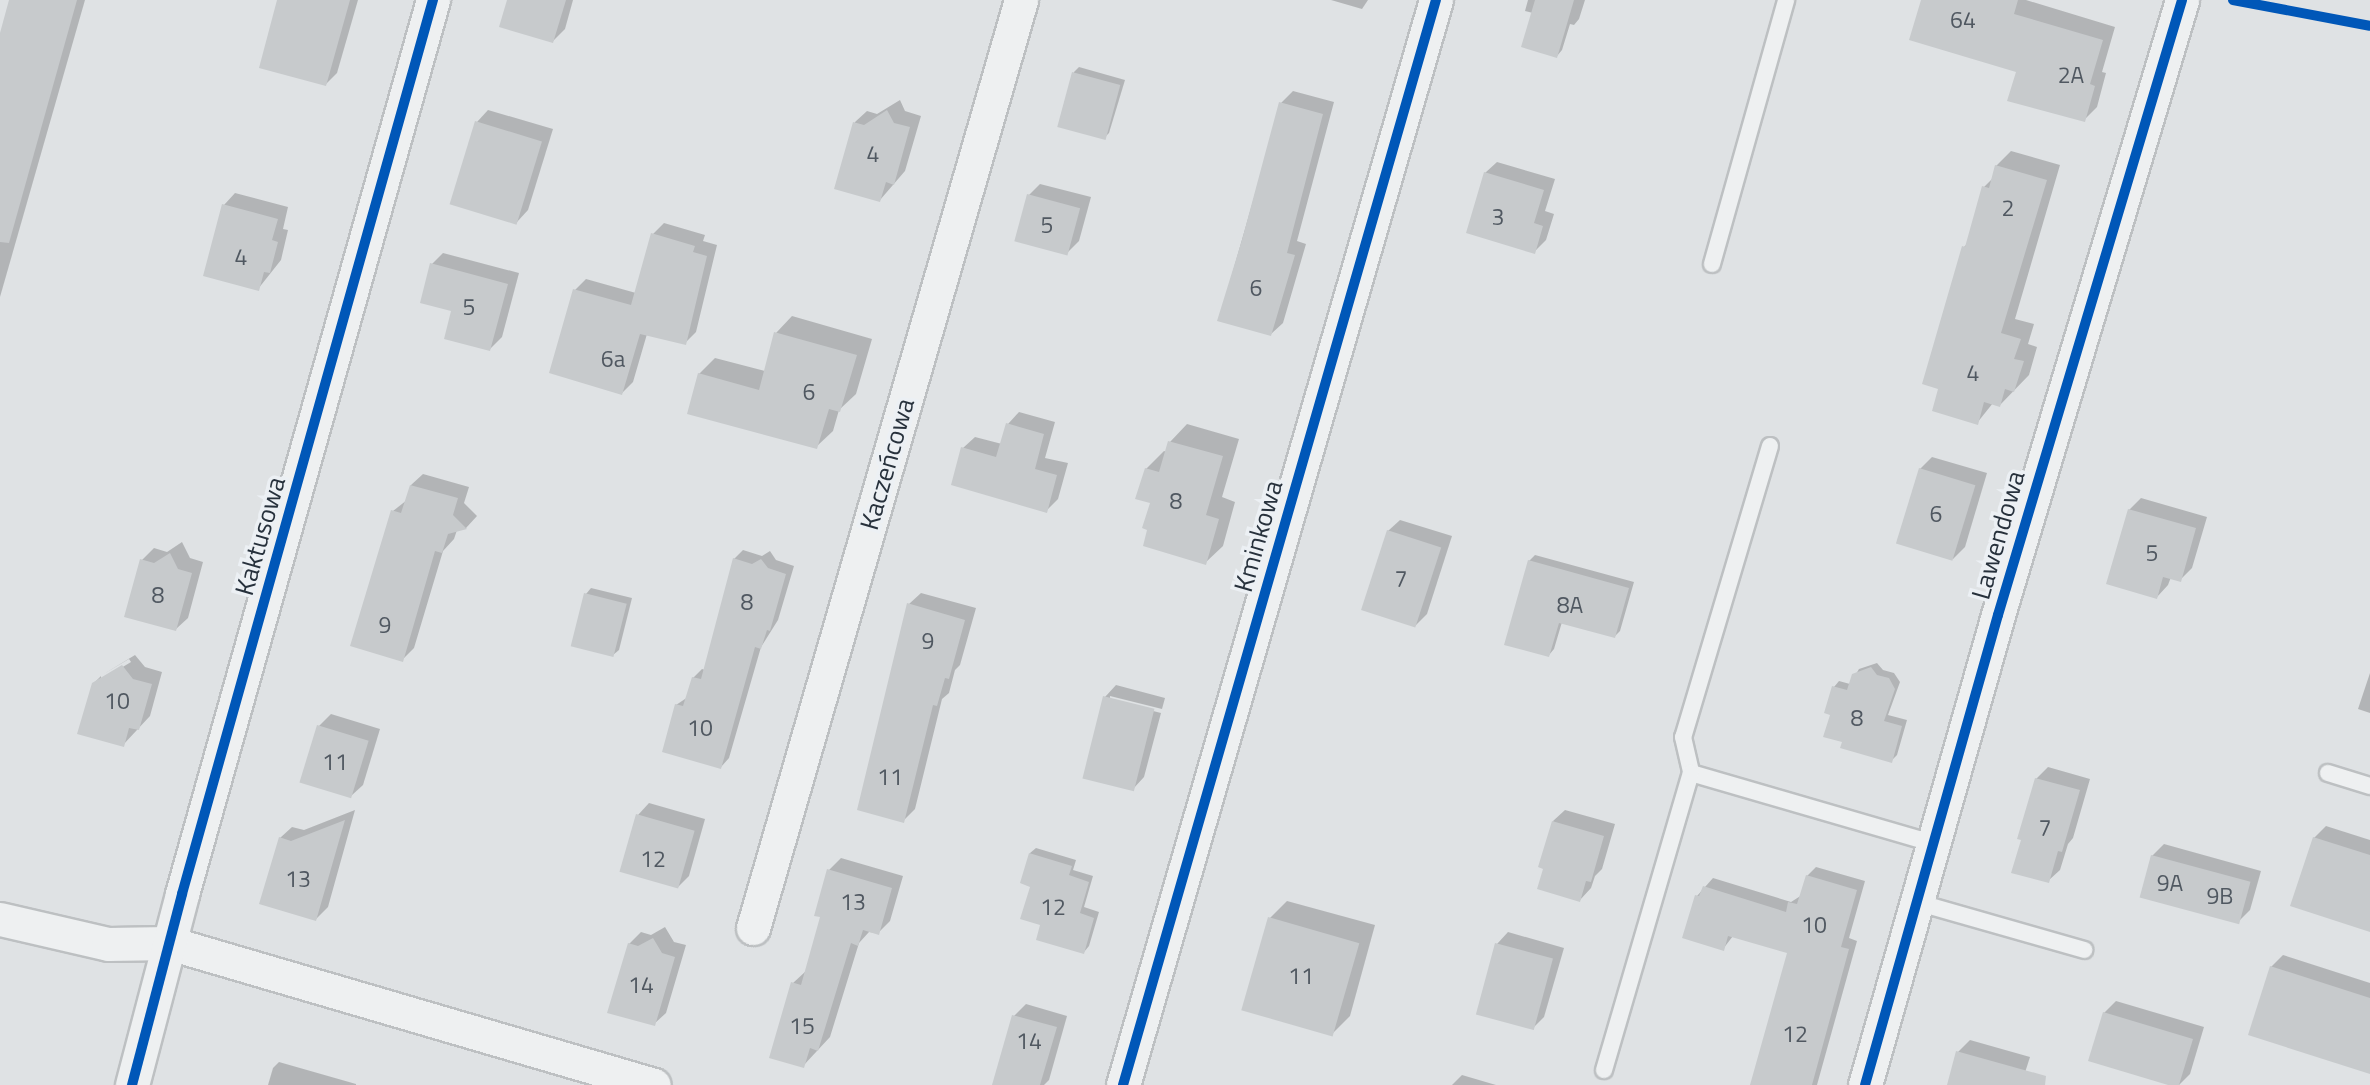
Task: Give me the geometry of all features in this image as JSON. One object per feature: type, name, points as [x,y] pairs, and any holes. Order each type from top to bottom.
[{"type":"street","name":"Kaktusowa","points":[[132,1085],[169,943],[433,0]]},
{"type":"street","name":"Kaczeńcowa","points":[[752,928],[1021,0]]},
{"type":"street","name":"Kminkowa","points":[[1123,1085],[1436,0]]},
{"type":"street","name":"Lawendowa","points":[[1865,1085],[1932,843],[2182,0]]},
{"type":"street","points":[[0,919],[108,944],[169,943],[654,1085]]},
{"type":"lane","points":[[1712,264],[1786,0]]},
{"type":"lane","points":[[1604,1070],[1691,773],[1683,737],[1770,446]]},
{"type":"lane","points":[[1691,773],[1932,843]]},
{"type":"lane","points":[[2328,773],[2370,786]]},
{"type":"lane","points":[[1916,902],[2084,950]]},
{"type":"building","points":[[9,0],[77,0],[9,243],[0,242],[0,33]]},
{"type":"building","points":[[277,0],[350,0],[326,86],[259,68]]},
{"type":"building","points":[[507,0],[566,0],[553,43],[499,27]]},
{"type":"building","points":[[1535,0],[1574,0],[1557,58],[1521,47]]},
{"type":"building","points":[[1921,0],[2018,0],[2014,14],[2103,40],[2090,84],[2095,86],[2085,122],[2007,101],[2016,72],[1909,40]]},
{"type":"building","points":[[1072,72],[1120,85],[1106,140],[1057,127]]},
{"type":"building","points":[[1279,102],[1323,114],[1287,253],[1295,255],[1271,336],[1217,321]]},
{"type":"building","points":[[887,110],[894,123],[910,127],[894,185],[886,182],[880,202],[834,189],[853,122],[864,125]]},
{"type":"building","points":[[475,121],[542,141],[517,225],[450,204]]},
{"type":"building","points":[[1995,165],[2047,180],[2001,333],[2021,339],[2014,359],[2024,361],[2014,392],[2005,389],[2000,407],[1984,402],[1978,425],[1932,411],[1938,389],[1922,384],[1982,186],[1989,188]]},
{"type":"building","points":[[1484,172],[1544,190],[1534,223],[1543,226],[1535,254],[1466,233]]},
{"type":"building","points":[[1027,194],[1080,208],[1067,256],[1014,241]]},
{"type":"building","points":[[222,204],[278,219],[272,240],[278,242],[270,273],[264,272],[259,291],[203,276]]},
{"type":"building","points":[[651,233],[695,246],[693,252],[707,256],[686,345],[640,334],[622,395],[549,373],[573,289],[631,305]]},
{"type":"building","points":[[430,263],[508,284],[490,351],[444,339],[451,311],[420,303]]},
{"type":"building","points":[[774,332],[857,355],[840,412],[829,409],[817,449],[687,414],[698,373],[759,390]]},
{"type":"building","points":[[1006,423],[1044,434],[1035,469],[1057,475],[1047,513],[951,485],[961,447],[996,457]]},
{"type":"building","points":[[1168,441],[1223,456],[1206,515],[1219,519],[1206,565],[1143,546],[1147,530],[1142,528],[1150,503],[1135,499],[1145,468],[1159,472]]},
{"type":"building","points":[[1919,468],[1975,485],[1952,561],[1896,544]]},
{"type":"building","points":[[410,485],[458,498],[453,515],[467,529],[448,534],[442,553],[435,551],[403,662],[350,646],[391,510],[401,513]]},
{"type":"building","points":[[2128,509],[2196,528],[2181,582],[2163,577],[2157,599],[2106,584]]},
{"type":"building","points":[[1387,530],[1441,548],[1415,628],[1361,610]]},
{"type":"building","points":[[170,553],[178,569],[192,573],[176,631],[124,617],[140,559],[154,563]]},
{"type":"building","points":[[733,558],[752,564],[761,559],[768,568],[786,574],[770,631],[767,630],[761,649],[755,647],[721,769],[662,752],[675,704],[683,706],[692,677],[701,679]]},
{"type":"building","points":[[1528,560],[1629,588],[1615,638],[1559,623],[1549,657],[1504,645]]},
{"type":"building","points":[[584,593],[627,604],[613,657],[571,646]]},
{"type":"building","points":[[907,603],[965,620],[949,679],[945,678],[937,706],[933,705],[904,823],[857,810]]},
{"type":"building","points":[[122,665],[133,679],[152,684],[139,730],[129,728],[124,747],[77,734],[92,683]]},
{"type":"building","points":[[1871,667],[1877,675],[1889,678],[1895,689],[1884,721],[1902,726],[1892,763],[1840,748],[1842,742],[1823,737],[1830,715],[1824,713],[1832,686],[1847,690],[1852,674]]},
{"type":"building","points":[[1103,696],[1154,709],[1134,791],[1082,778]]},
{"type":"building","points":[[317,725],[369,741],[351,798],[299,782]]},
{"type":"building","points":[[2035,778],[2080,790],[2062,852],[2058,851],[2049,883],[2011,873],[2021,840],[2017,839]]},
{"type":"building","points":[[636,814],[695,831],[678,888],[619,872]]},
{"type":"building","points":[[345,820],[316,921],[259,904],[279,837],[291,841]]},
{"type":"building","points":[[1552,821],[1604,836],[1591,882],[1586,881],[1580,902],[1537,889],[1543,869],[1538,867]]},
{"type":"building","points":[[2313,837],[2370,855],[2370,932],[2290,906]]},
{"type":"building","points":[[1029,853],[1072,866],[1069,875],[1089,882],[1080,913],[1094,918],[1084,954],[1036,940],[1040,925],[1020,919],[1030,887],[1020,883]]},
{"type":"building","points":[[2151,855],[2250,882],[2239,924],[2140,898]]},
{"type":"building","points":[[827,869],[892,888],[879,935],[863,930],[858,946],[851,943],[818,1051],[810,1048],[804,1068],[769,1058],[791,982],[801,985],[820,917],[814,916]]},
{"type":"building","points":[[1806,875],[1857,890],[1841,947],[1849,949],[1812,1085],[1750,1085],[1787,953],[1728,936],[1724,951],[1682,938],[1695,895],[1699,896],[1703,886],[1786,912],[1788,902],[1797,904]]},
{"type":"building","points":[[1268,917],[1359,943],[1333,1036],[1241,1010]]},
{"type":"building","points":[[653,938],[662,953],[675,957],[655,1026],[607,1013],[628,943],[638,946]]},
{"type":"building","points":[[1495,943],[1553,959],[1534,1030],[1476,1014]]},
{"type":"building","points":[[2270,966],[2370,998],[2370,1074],[2248,1035]]},
{"type":"building","points":[[2103,1012],[2193,1039],[2179,1085],[2168,1085],[2088,1061]]},
{"type":"building","points":[[1012,1015],[1057,1027],[1040,1085],[992,1085]]},
{"type":"building","points":[[1956,1051],[2046,1076],[2045,1085],[1947,1085]]},
{"type":"cycle path","points":[[132,1085],[182,894],[433,0]]},
{"type":"cycle path","points":[[1123,1085],[1436,0]]},
{"type":"cycle path","points":[[1865,1085],[1998,615],[2182,0]]},
{"type":"cycle path","points":[[2233,0],[2370,26]]}]
